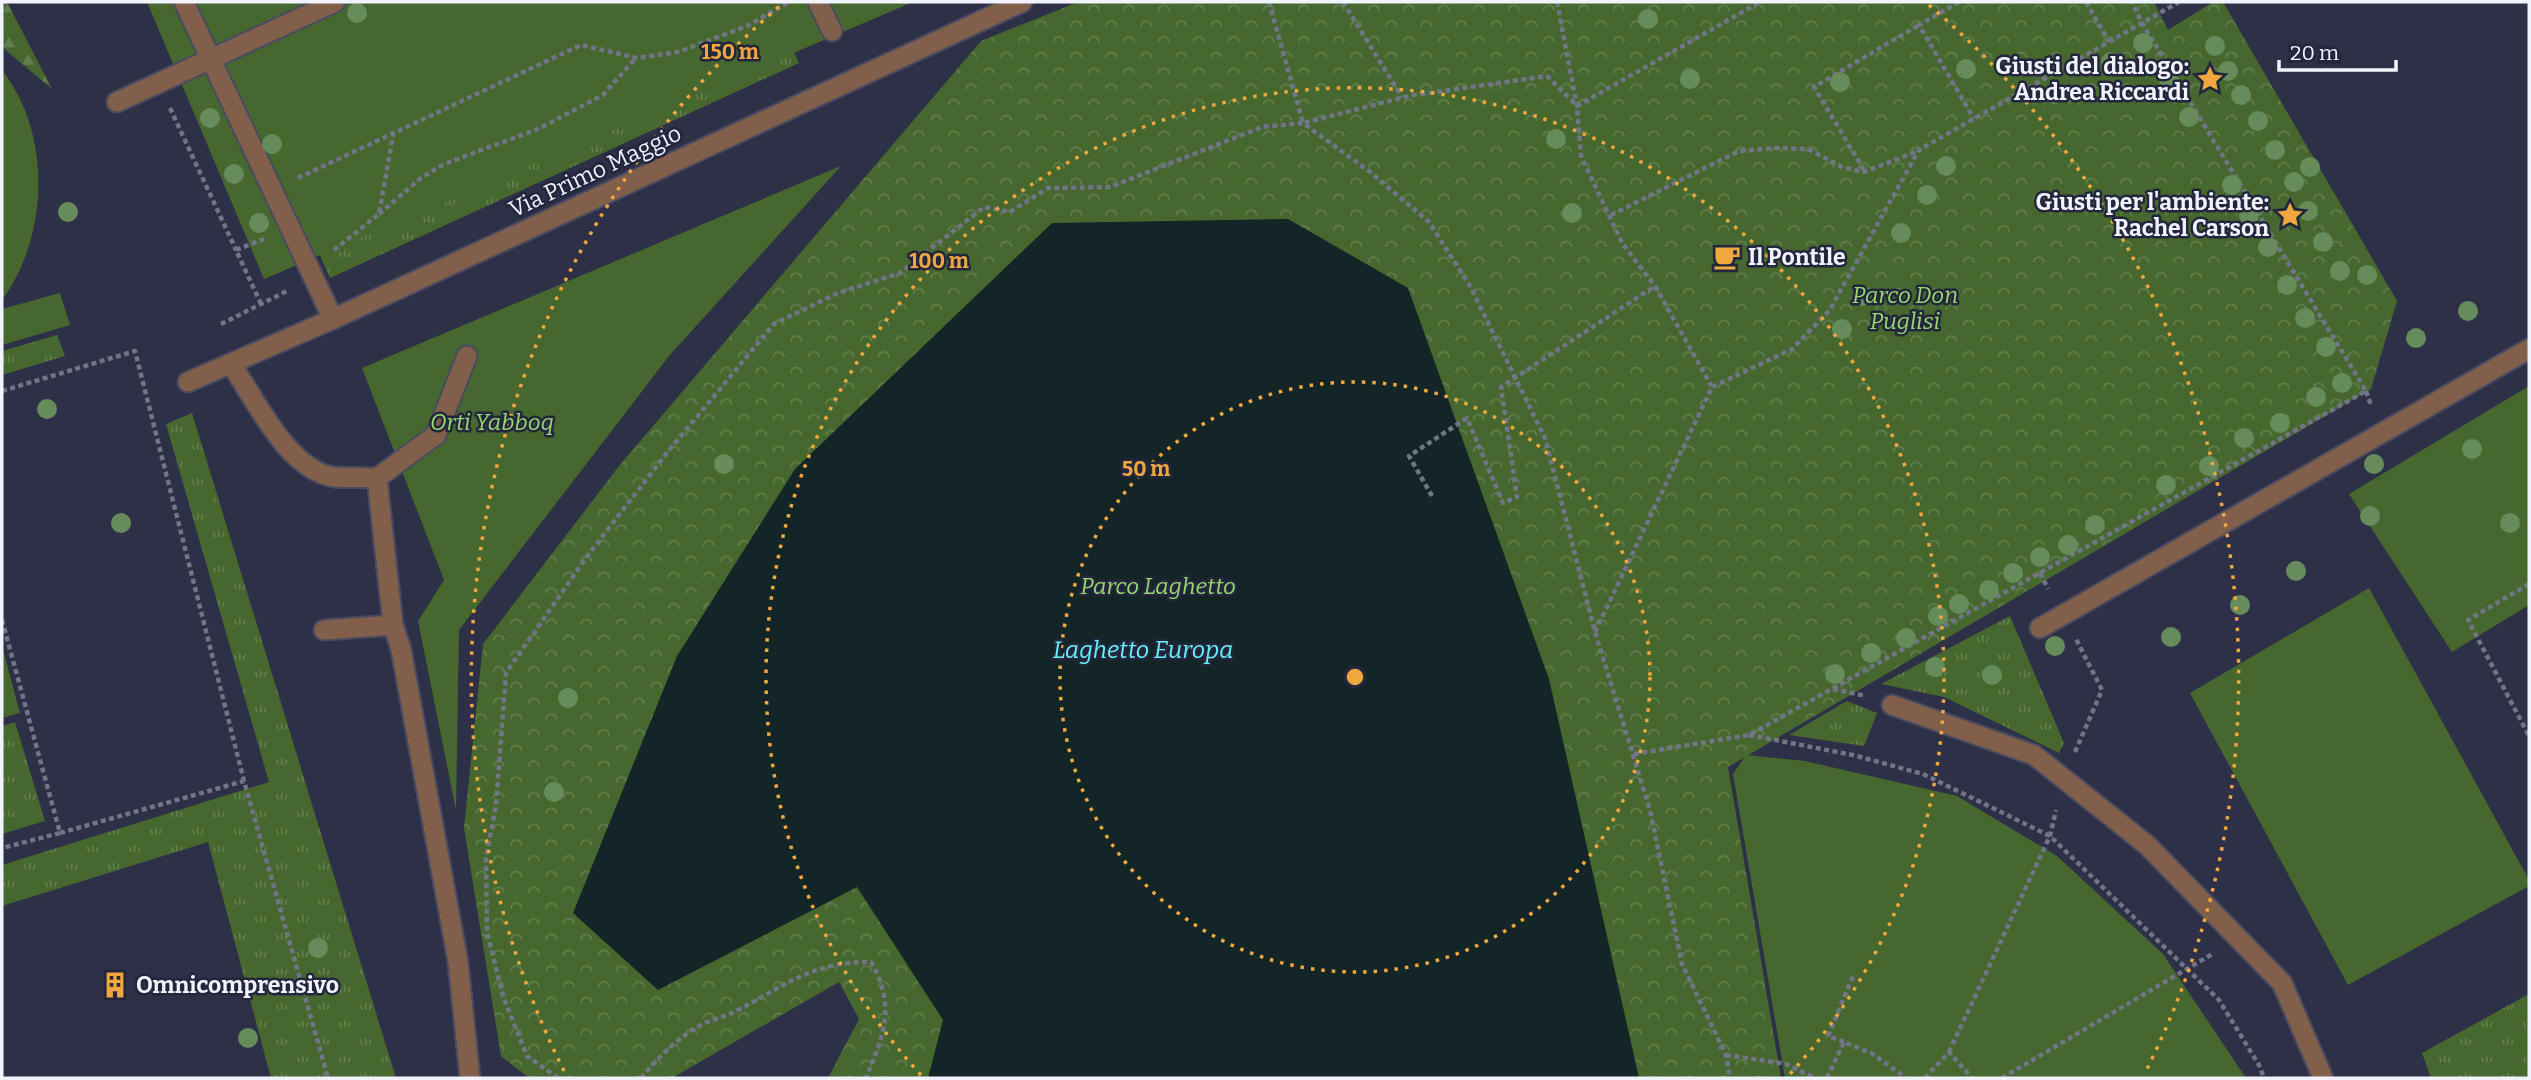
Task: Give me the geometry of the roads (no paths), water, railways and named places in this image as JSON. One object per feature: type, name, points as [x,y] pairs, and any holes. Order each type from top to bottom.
[{"type":"street","points":[[184,2],[334,319]]},
{"type":"street","points":[[117,102],[335,2]]},
{"type":"street","points":[[818,2],[832,31]]},
{"type":"street","name":"Via Primo Maggio","points":[[188,382],[334,319],[1021,2]]},
{"type":"street","points":[[2040,628],[2529,349]]},
{"type":"street","points":[[231,364],[263,416],[295,457],[331,477],[377,478],[436,435],[467,356]]},
{"type":"street","points":[[377,478],[393,625],[401,649],[458,962],[470,1078]]},
{"type":"street","points":[[324,630],[393,625]]},
{"type":"street","points":[[1892,705],[2034,755],[2147,845],[2282,983],[2323,1078]]},
{"type":"water","name":"Laghetto Europa","points":[[1288,219],[1408,288],[1549,679],[1639,1078],[928,1078],[943,1020],[857,887],[658,990],[573,913],[677,656],[795,469],[1052,223]]},
{"type":"place","name":"Giusti del dialogo: Andrea Riccardi","points":[[2210,79]]},
{"type":"place","name":"Giusti per l'ambiente: Rachel Carson","points":[[2290,215]]},
{"type":"place","name":"Il Pontile","points":[[1727,257]]},
{"type":"place","name":"Omnicomprensivo","points":[[115,985]]},
{"type":"park label","name":"Parco Don Puglisi","points":[[1905,308]]},
{"type":"park label","name":"Orti Yabboq","points":[[492,422]]},
{"type":"park label","name":"Parco Laghetto","points":[[1158,586]]}]
